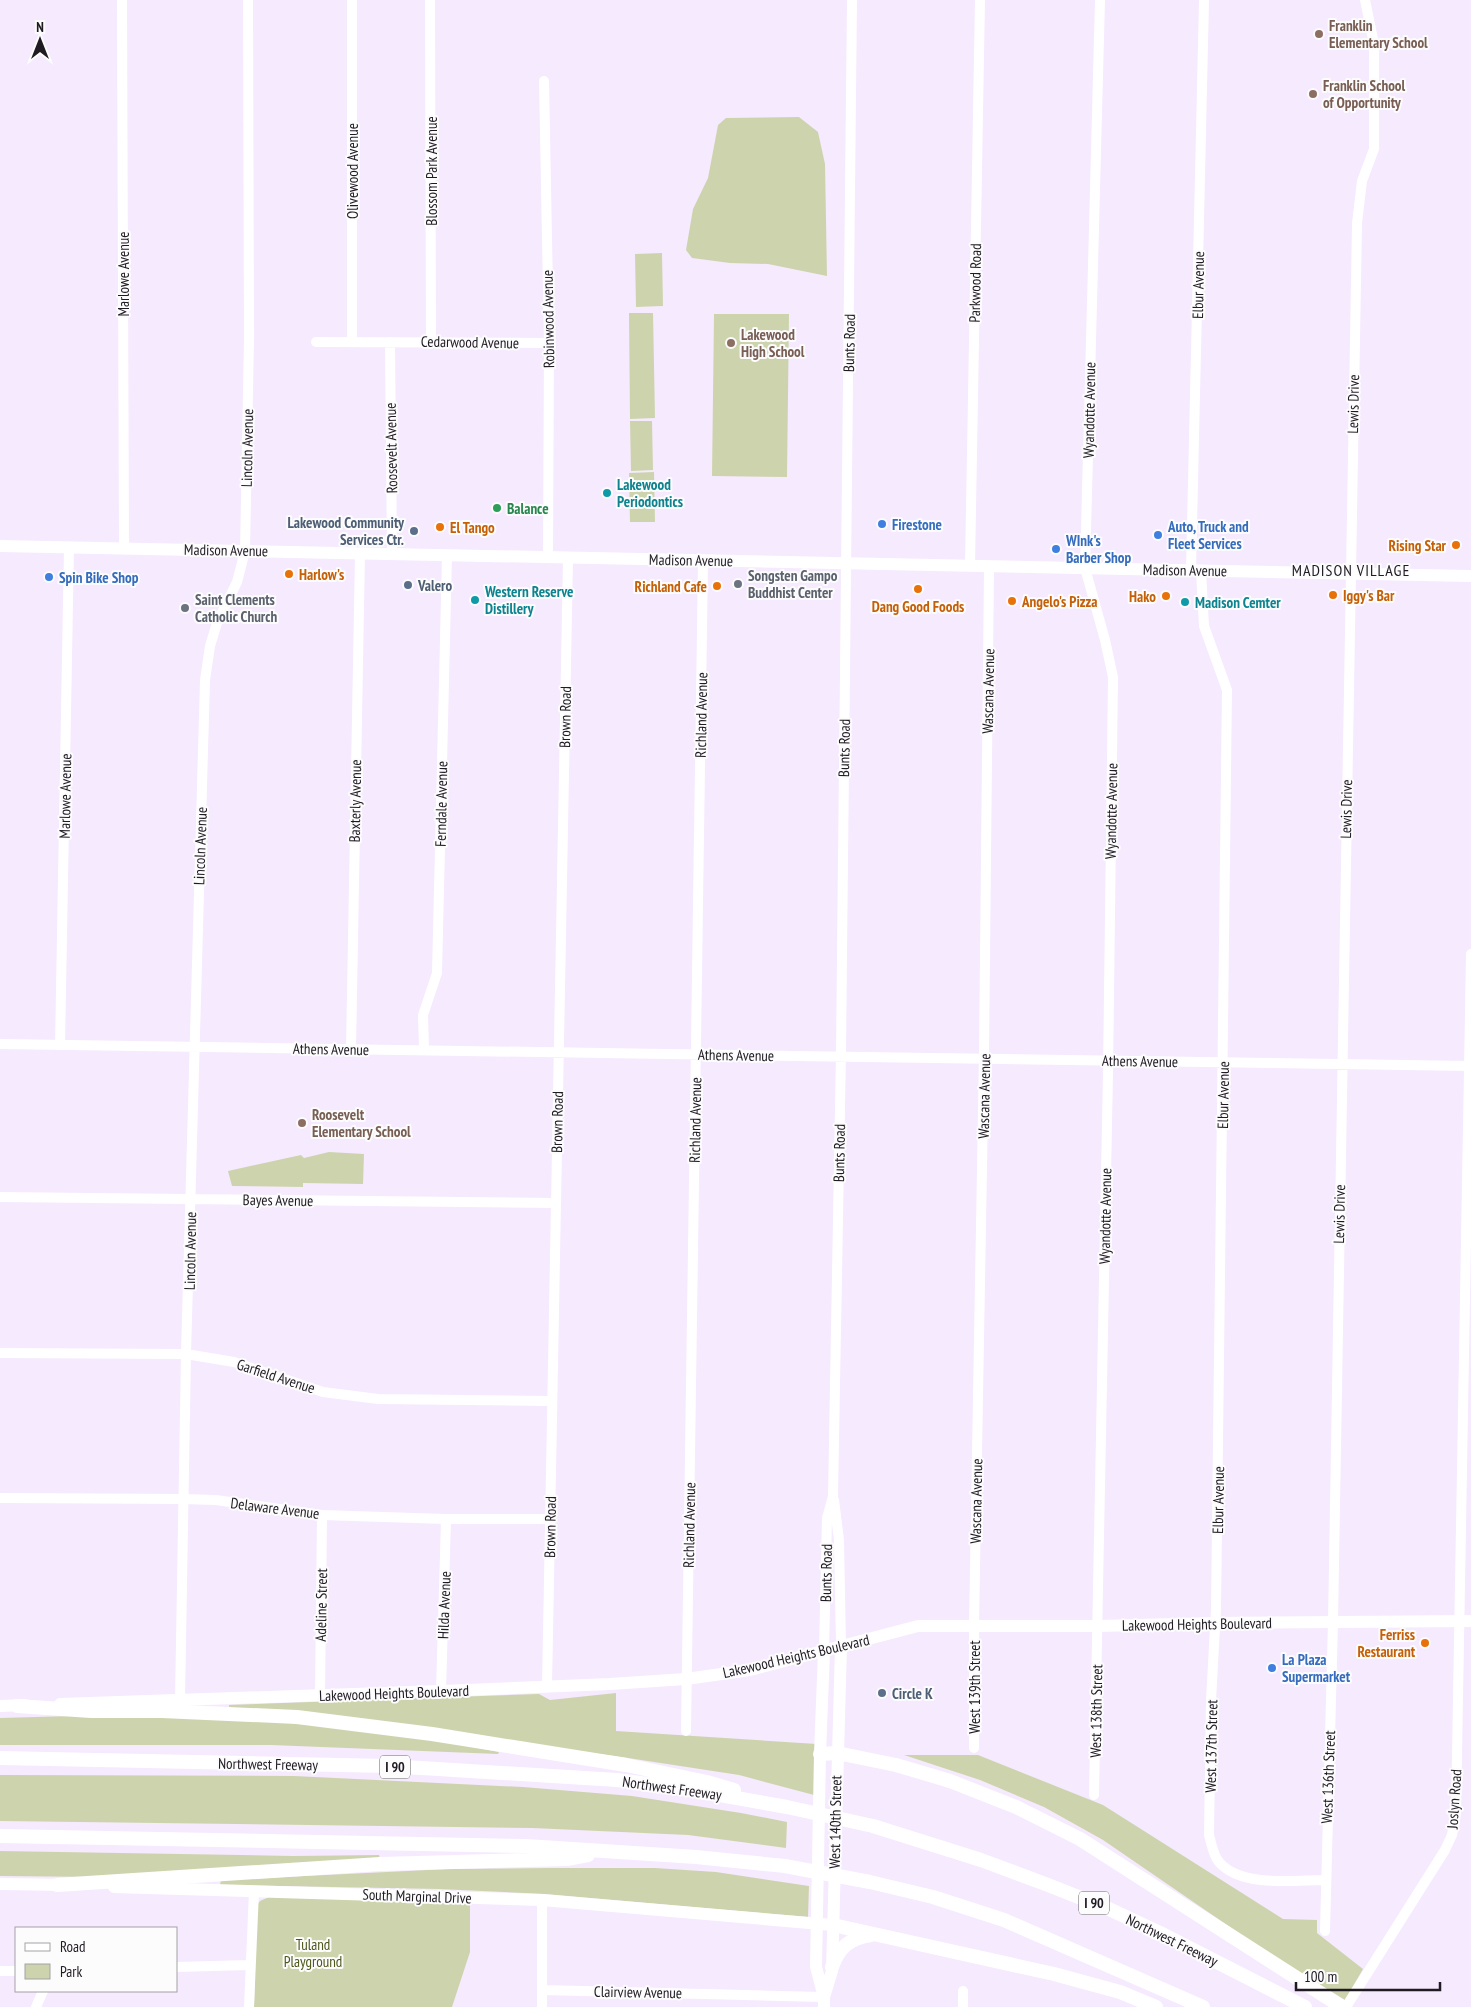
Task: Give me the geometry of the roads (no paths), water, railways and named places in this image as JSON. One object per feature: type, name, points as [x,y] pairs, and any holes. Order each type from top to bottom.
[{"type":"highway","points":[[17,1706],[297,1717],[432,1734],[626,1765],[707,1782],[787,1807]]},
{"type":"highway","points":[[820,1754],[837,1753],[914,1770],[950,1781],[1016,1807],[1080,1839],[1316,1991],[1344,2007]]},
{"type":"highway","name":"Northwest Freeway","points":[[0,1758],[389,1766],[617,1780],[686,1789],[787,1807],[873,1826],[981,1860],[1109,1909],[1305,2007]]},
{"type":"highway","points":[[0,1836],[516,1846],[696,1857],[785,1866],[870,1882],[933,1897],[1004,1920],[1203,2007]]},
{"type":"highway","points":[[57,1885],[380,1864],[568,1859],[606,1851]]},
{"type":"highway","points":[[833,1925],[1054,1974],[1120,1992],[1156,2007]]},
{"type":"highway","points":[[832,1967],[836,1956],[850,1940],[878,1934]]},
{"type":"main road","name":"Madison Avenue","points":[[0,546],[1471,576]]},
{"type":"main road","name":"Lakewood Heights Boulevard","points":[[0,1706],[320,1696],[547,1687],[686,1679],[750,1670],[918,1626],[1098,1626],[1465,1621]]},
{"type":"main road","name":"West 140th Street","points":[[824,2002],[832,1967],[841,1646]]},
{"type":"main road","name":"West 140th Street","points":[[824,1651],[816,1967],[824,2002]]},
{"type":"main road","name":"South Marginal Drive","points":[[0,1884],[542,1900],[833,1925]]},
{"type":"street","name":"Marlowe Avenue","points":[[122,0],[124,548]]},
{"type":"street","name":"Lincoln Avenue","points":[[180,1699],[186,1354],[205,680],[210,646],[217,624],[236,582],[246,551],[249,338],[248,0]]},
{"type":"street","name":"Olivewood Avenue","points":[[352,0],[352,342]]},
{"type":"street","name":"Blossom Park Avenue","points":[[430,0],[431,342]]},
{"type":"street","name":"Bunts Road","points":[[841,1646],[839,1540],[833,1496],[841,1056],[852,0]]},
{"type":"street","name":"Parkwood Road","points":[[970,566],[980,0]]},
{"type":"street","name":"Wyandotte Avenue","points":[[1098,1626],[1113,677],[1085,568],[1100,0]]},
{"type":"street","name":"Elbur Avenue","points":[[1204,0],[1196,571],[1204,626],[1227,690],[1216,1623]]},
{"type":"street","name":"Lewis Drive","points":[[1333,1622],[1349,574],[1357,223],[1362,181],[1374,149],[1374,44],[1365,0]]},
{"type":"street","name":"Robinwood Avenue","points":[[544,81],[549,343],[548,557]]},
{"type":"street","points":[[316,342],[390,342]]},
{"type":"street","name":"Cedarwood Avenue","points":[[390,342],[549,343]]},
{"type":"street","name":"Roosevelt Avenue","points":[[390,342],[392,554]]},
{"type":"street","name":"Marlowe Avenue","points":[[60,1045],[69,547]]},
{"type":"street","name":"Baxterly Avenue","points":[[350,1049],[360,553]]},
{"type":"street","name":"Ferndale Avenue","points":[[424,1050],[423,1016],[437,973],[446,555]]},
{"type":"street","name":"Brown Road","points":[[547,1687],[568,558]]},
{"type":"street","name":"Richland Avenue","points":[[686,1731],[703,560]]},
{"type":"street","name":"Wascana Avenue","points":[[974,1626],[984,1058],[989,566]]},
{"type":"street","name":"Joslyn Road","points":[[1344,2007],[1445,1850],[1452,1834],[1456,1813],[1465,1621],[1471,954]]},
{"type":"street","name":"Athens Avenue","points":[[0,1044],[1470,1066]]},
{"type":"street","name":"Bayes Avenue","points":[[0,1197],[556,1203]]},
{"type":"street","name":"Garfield Avenue","points":[[0,1352],[186,1354],[234,1362],[323,1392],[369,1398],[552,1401]]},
{"type":"street","name":"Bunts Road","points":[[824,1651],[827,1518],[833,1496]]},
{"type":"street","name":"Delaware Avenue","points":[[0,1498],[216,1500],[322,1514],[446,1519],[550,1519]]},
{"type":"street","name":"Adeline Street","points":[[320,1696],[322,1514]]},
{"type":"street","name":"Hilda Avenue","points":[[441,1691],[446,1519]]},
{"type":"street","name":"West 136th Street","points":[[1325,1931],[1333,1622]]},
{"type":"street","name":"West 137th Street","points":[[1216,1623],[1211,1700],[1209,1835],[1213,1851],[1222,1866],[1237,1875],[1254,1880],[1325,1880]]},
{"type":"street","name":"West 139th Street","points":[[974,1626],[974,1748]]},
{"type":"street","name":"West 138th Street","points":[[1094,1795],[1098,1626]]},
{"type":"street","points":[[248,2007],[254,1891]]},
{"type":"street","points":[[542,1900],[542,2007]]},
{"type":"street","points":[[178,1967],[249,1965]]},
{"type":"street","points":[[0,1971],[15,1971]]},
{"type":"street","name":"Clairview Avenue","points":[[542,1990],[824,2002]]},
{"type":"street","points":[[963,1991],[963,2007]]},
{"type":"street","points":[[36,2007],[43,1992]]},
{"type":"place","name":"Franklin Elementary School","points":[[1319,34]]},
{"type":"place","name":"Franklin School of Opportunity","points":[[1313,94]]},
{"type":"place","name":"Lakewood High School","points":[[731,343]]},
{"type":"place","name":"Lakewood Periodontics","points":[[607,493]]},
{"type":"place","name":"Balance","points":[[497,508]]},
{"type":"place","name":"Firestone","points":[[882,524]]},
{"type":"place","name":"El Tango","points":[[440,527]]},
{"type":"place","name":"Lakewood Community Services Ctr.","points":[[414,531]]},
{"type":"place","name":"Auto, Truck and Fleet Services","points":[[1158,535]]},
{"type":"place","name":"Rising Star","points":[[1456,545]]},
{"type":"place","name":"WInk's Barber Shop","points":[[1056,549]]},
{"type":"place","name":"Harlow's","points":[[289,574]]},
{"type":"place","name":"Spin Bike Shop","points":[[49,577]]},
{"type":"place","name":"Songsten Gampo Buddhist Center","points":[[738,584]]},
{"type":"place","name":"Valero","points":[[408,585]]},
{"type":"place","name":"Richland Cafe","points":[[717,586]]},
{"type":"place","name":"Dang Good Foods","points":[[918,589]]},
{"type":"place","name":"Iggy's Bar","points":[[1333,595]]},
{"type":"place","name":"Hako","points":[[1166,596]]},
{"type":"place","name":"Western Reserve Distillery","points":[[475,600]]},
{"type":"place","name":"Angelo's Pizza","points":[[1012,601]]},
{"type":"place","name":"Madison Cemter","points":[[1185,602]]},
{"type":"place","name":"Saint Clements Catholic Church","points":[[185,608]]},
{"type":"place","name":"Roosevelt Elementary School","points":[[302,1123]]},
{"type":"place","name":"Ferriss Restaurant","points":[[1425,1643]]},
{"type":"place","name":"La Plaza Supermarket","points":[[1272,1668]]},
{"type":"place","name":"Circle K","points":[[882,1693]]},
{"type":"district","name":"MADISON VILLAGE","points":[[1351,570]]},
{"type":"park label","name":"Tuland Playground","points":[[313,1952]]}]
